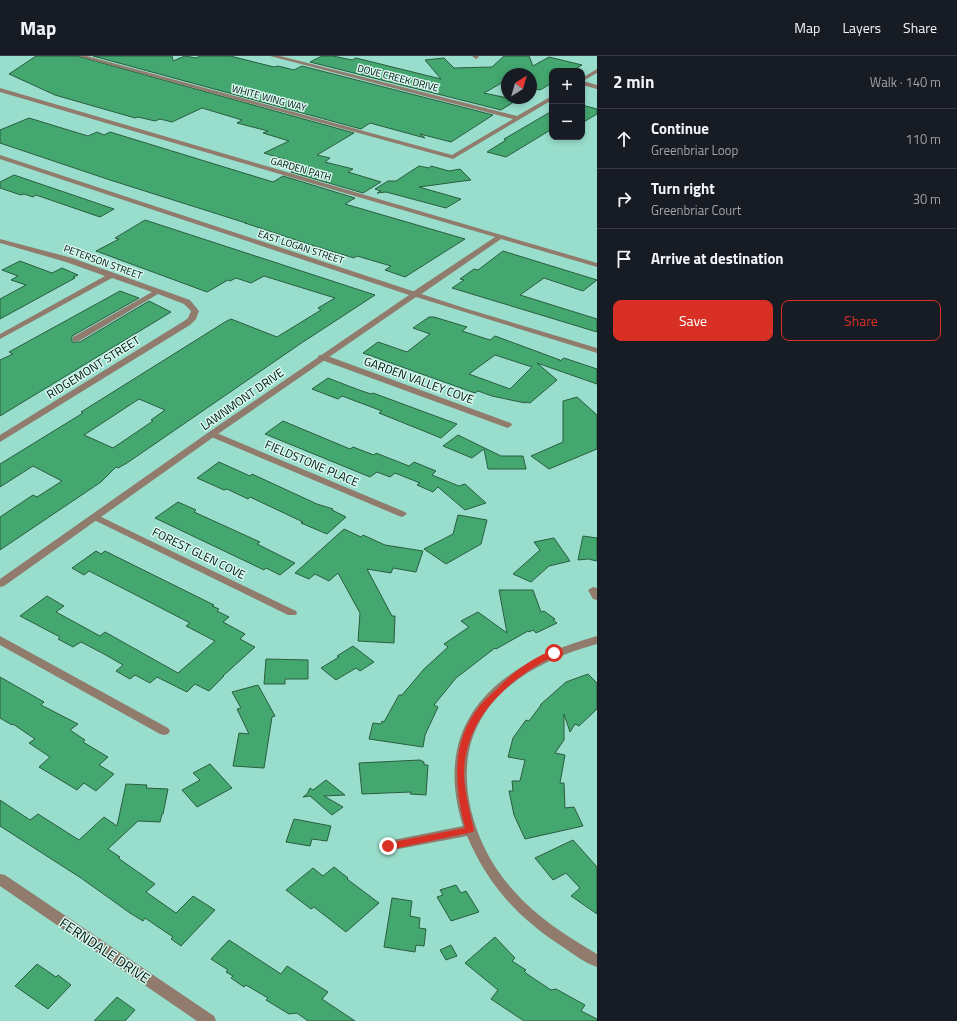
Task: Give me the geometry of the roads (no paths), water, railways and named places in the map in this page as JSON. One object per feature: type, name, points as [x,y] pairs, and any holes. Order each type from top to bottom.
[{"type":"street","name":"WHITE WING WAY","points":[[81,56],[453,157],[518,118]]},
{"type":"street","name":"DOVE CREEK DRIVE","points":[[273,56],[518,118]]},
{"type":"street","points":[[290,60],[298,56]]},
{"type":"street","points":[[585,78],[597,71]]},
{"type":"street","points":[[585,84],[597,87]]},
{"type":"street","name":"GARDEN PATH","points":[[0,90],[597,265]]},
{"type":"street","points":[[518,118],[549,100]]},
{"type":"street","name":"EAST LOGAN STREET","points":[[0,157],[414,295],[597,351]]},
{"type":"street","name":"LAWNMONT DRIVE","points":[[0,584],[322,357],[500,237]]},
{"type":"street","name":"PETERSON STREET","points":[[0,241],[69,260],[187,302],[195,311]]},
{"type":"street","points":[[0,251],[10,244]]},
{"type":"street","points":[[0,337],[112,276]]},
{"type":"street","points":[[76,339],[157,292]]},
{"type":"street","name":"RIDGEMONT STREET","points":[[0,439],[187,323],[192,319],[195,311]]},
{"type":"street","name":"GARDEN VALLEY COVE","points":[[322,357],[508,425]]},
{"type":"street","name":"FIELDSTONE PLACE","points":[[212,434],[402,514]]},
{"type":"street","name":"FOREST GLEN COVE","points":[[95,517],[292,613]]},
{"type":"street","points":[[0,640],[164,731]]},
{"type":"street","points":[[597,640],[566,649],[536,661],[513,677],[481,710],[470,729],[462,752],[460,776],[463,801],[470,830],[481,854],[498,880],[512,897],[546,928],[597,961]]},
{"type":"street","points":[[388,846],[470,830]]},
{"type":"street","name":"FERNDALE DRIVE","points":[[0,879],[209,1021]]}]
